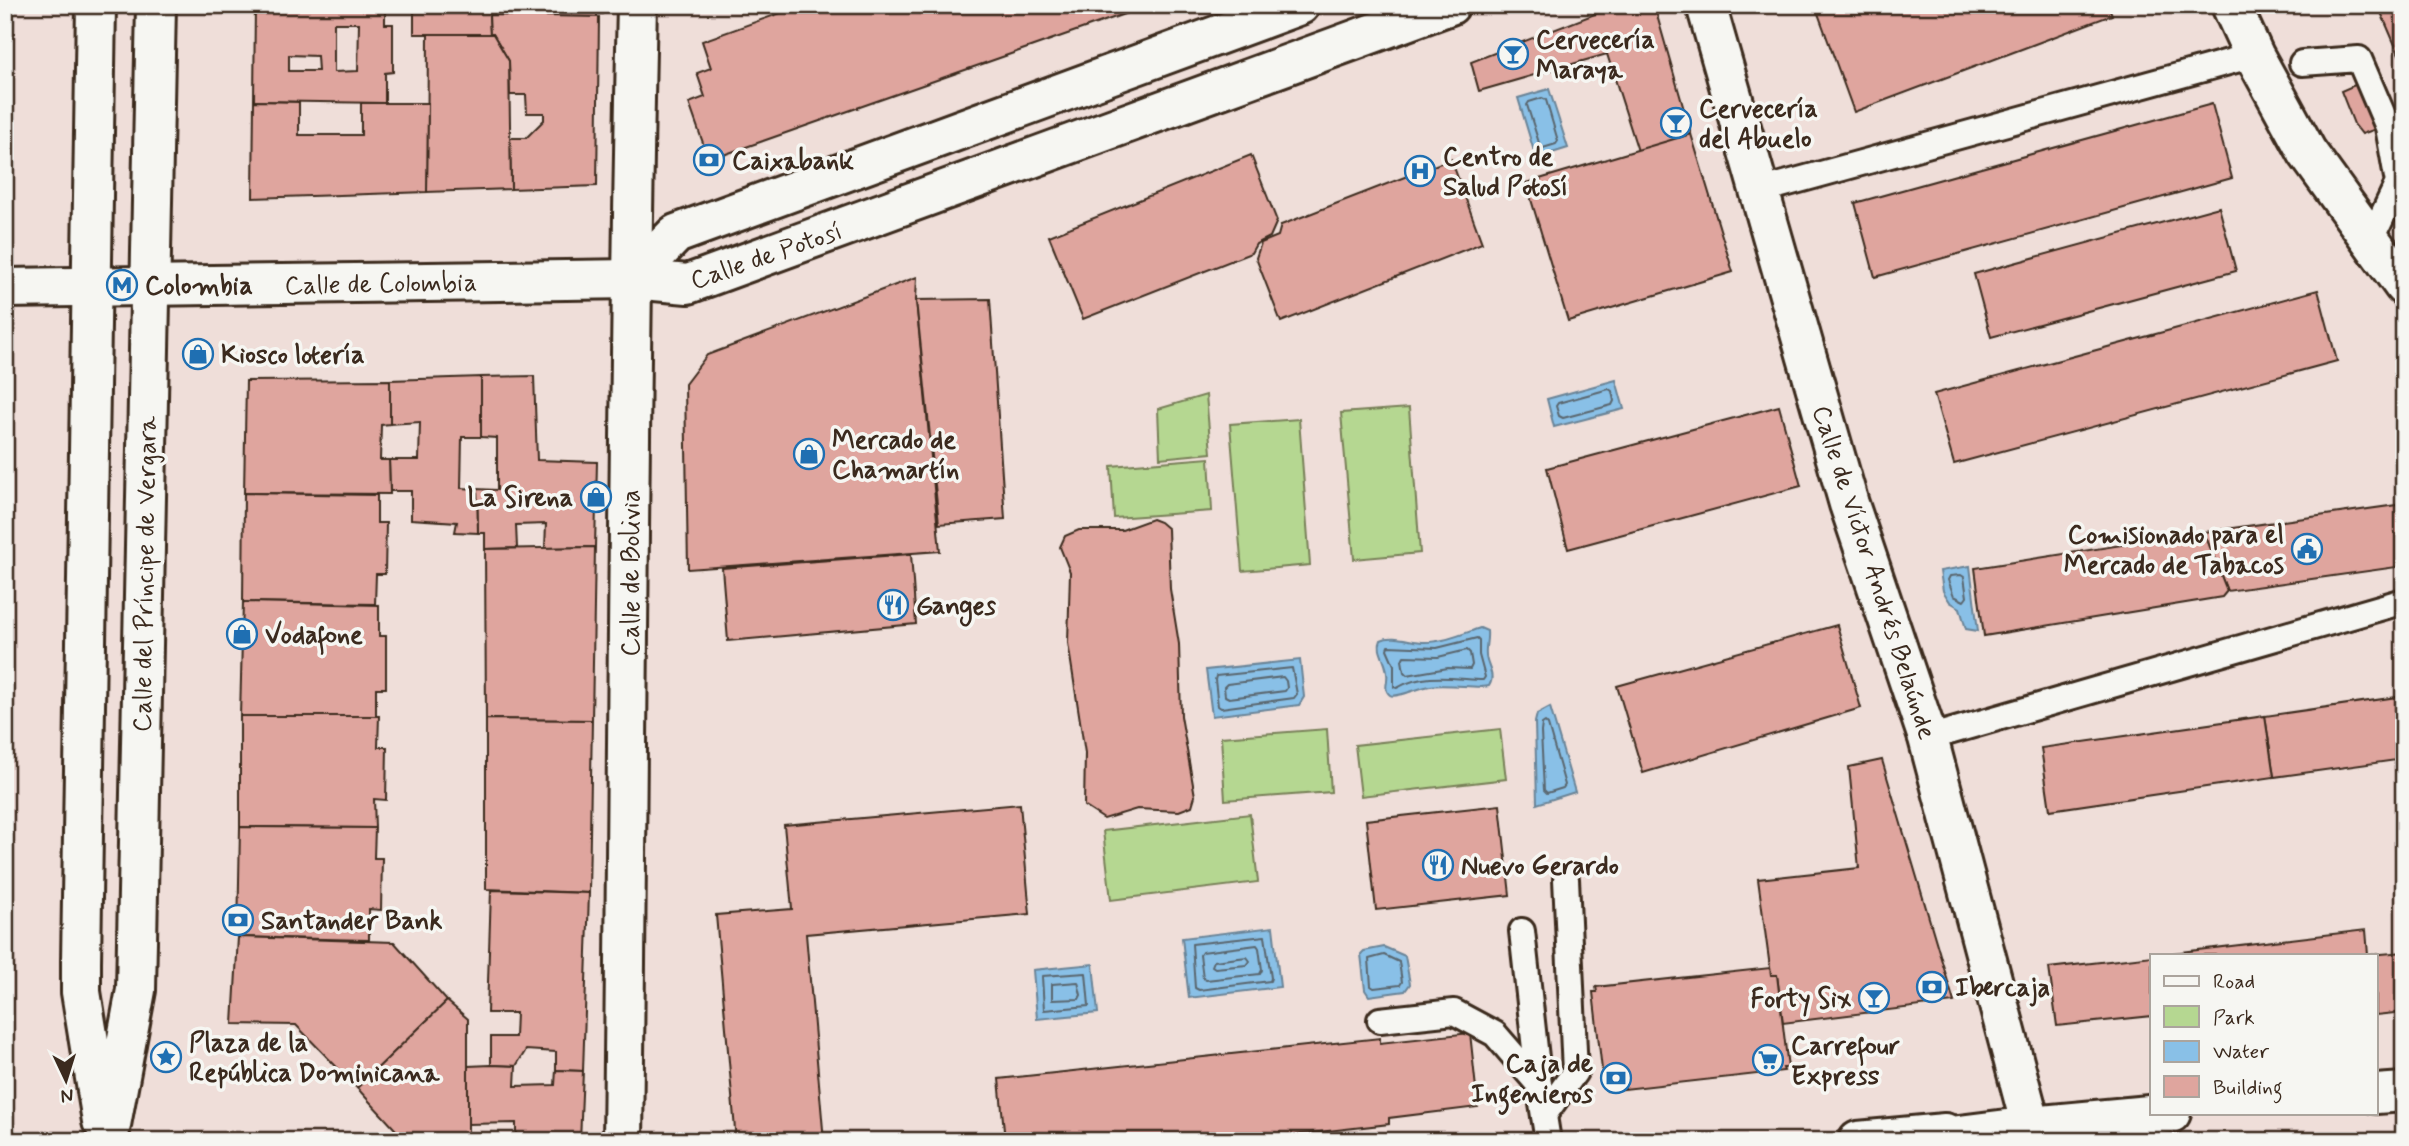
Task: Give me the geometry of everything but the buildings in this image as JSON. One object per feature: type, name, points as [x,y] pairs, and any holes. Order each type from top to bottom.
[{"type":"street","name":"Calle del Príncipe de Vergara","points":[[96,5],[81,962],[84,1015],[107,1141]]},
{"type":"street","name":"Calle del Príncipe de Vergara","points":[[107,1141],[136,990],[156,5]]},
{"type":"street","name":"Calle de Bolivia","points":[[623,1141],[637,5]]},
{"type":"street","name":"Calle de Potosí","points":[[632,279],[676,234],[1300,5]]},
{"type":"street","name":"Calle de Potosí","points":[[632,279],[688,284],[1450,5]]},
{"type":"street","name":"Calle de Víctor Andrés Belaúnde","points":[[1706,5],[1849,504],[1928,738],[2034,1133]]},
{"type":"street","points":[[2231,5],[2254,55],[2307,152],[2404,286]]},
{"type":"street","points":[[985,121],[990,175]]},
{"type":"street","name":"Calle de Colombia","points":[[5,288],[632,279]]},
{"type":"street","points":[[2378,1094],[2404,1092]]},
{"type":"street","points":[[1911,1141],[2034,1133],[2164,1114]]},
{"type":"street","points":[[1858,1141],[2034,1133]]},
{"type":"lane","points":[[1759,191],[2254,55]]},
{"type":"lane","points":[[2302,63],[2359,59],[2388,127],[2399,183],[2371,240]]},
{"type":"lane","points":[[1928,738],[2404,601]]},
{"type":"lane","points":[[1544,1115],[1575,1072],[1566,879]]},
{"type":"lane","points":[[1522,931],[1548,1141]]},
{"type":"lane","points":[[1380,1020],[1454,1012],[1495,1034],[1539,1085]]},
{"type":"green space","points":[[1206,395],[1211,453],[1160,458],[1158,409]]},
{"type":"green space","points":[[1409,408],[1420,553],[1354,559],[1341,413]]},
{"type":"green space","points":[[1299,419],[1310,565],[1242,571],[1230,424]]},
{"type":"green space","points":[[1209,458],[1212,511],[1114,518],[1111,466]]},
{"type":"green space","points":[[1327,729],[1331,792],[1225,800],[1221,737]]},
{"type":"green space","points":[[1500,729],[1506,779],[1361,796],[1355,745]]},
{"type":"green space","points":[[1250,814],[1258,882],[1111,900],[1103,831]]},
{"type":"water","points":[[1549,89],[1568,148],[1536,158],[1518,98]]},
{"type":"water","points":[[1616,380],[1624,409],[1554,427],[1547,399]]},
{"type":"water","points":[[1970,566],[1978,631],[1966,629],[1960,608],[1950,602],[1943,591],[1940,571]]},
{"type":"water","points":[[1480,628],[1487,631],[1486,656],[1492,678],[1489,686],[1437,685],[1393,696],[1388,693],[1386,669],[1380,649],[1381,640],[1391,638],[1432,642]]},
{"type":"water","points":[[1300,660],[1304,697],[1299,705],[1212,716],[1206,670]]},
{"type":"water","points":[[1550,707],[1575,792],[1537,804],[1535,722],[1537,714]]},
{"type":"water","points":[[1273,927],[1280,987],[1189,998],[1182,938]]},
{"type":"water","points":[[1384,947],[1405,956],[1410,984],[1405,991],[1369,996],[1365,990],[1361,954]]},
{"type":"water","points":[[1093,964],[1098,1013],[1037,1019],[1033,970]]},
{"type":"place","name":"Cervecería Maraya","points":[[1513,54]]},
{"type":"place","name":"Cervecería del Abuelo","points":[[1676,123]]},
{"type":"place","name":"Caixabank","points":[[709,160]]},
{"type":"place","name":"Centro de Salud Potosí","points":[[1420,171]]},
{"type":"place","name":"Colombia","points":[[122,285]]},
{"type":"place","name":"Kiosco lotería","points":[[198,354]]},
{"type":"place","name":"Mercado de Chamartín","points":[[809,454]]},
{"type":"place","name":"La Sirena","points":[[596,497]]},
{"type":"place","name":"Comisionado para el Mercado de Tabacos","points":[[2307,549]]},
{"type":"place","name":"Ganges","points":[[893,605]]},
{"type":"place","name":"Vodafone","points":[[242,634]]},
{"type":"place","name":"Nuevo Gerardo","points":[[1438,865]]},
{"type":"place","name":"Santander Bank","points":[[238,920]]},
{"type":"place","name":"Ibercaja","points":[[1932,987]]},
{"type":"place","name":"Forty Six","points":[[1874,998]]},
{"type":"place","name":"Plaza de la República Dominicana","points":[[166,1057]]},
{"type":"place","name":"Carrefour Express","points":[[1768,1060]]},
{"type":"place","name":"Caja de Ingenieros","points":[[1616,1078]]}]
